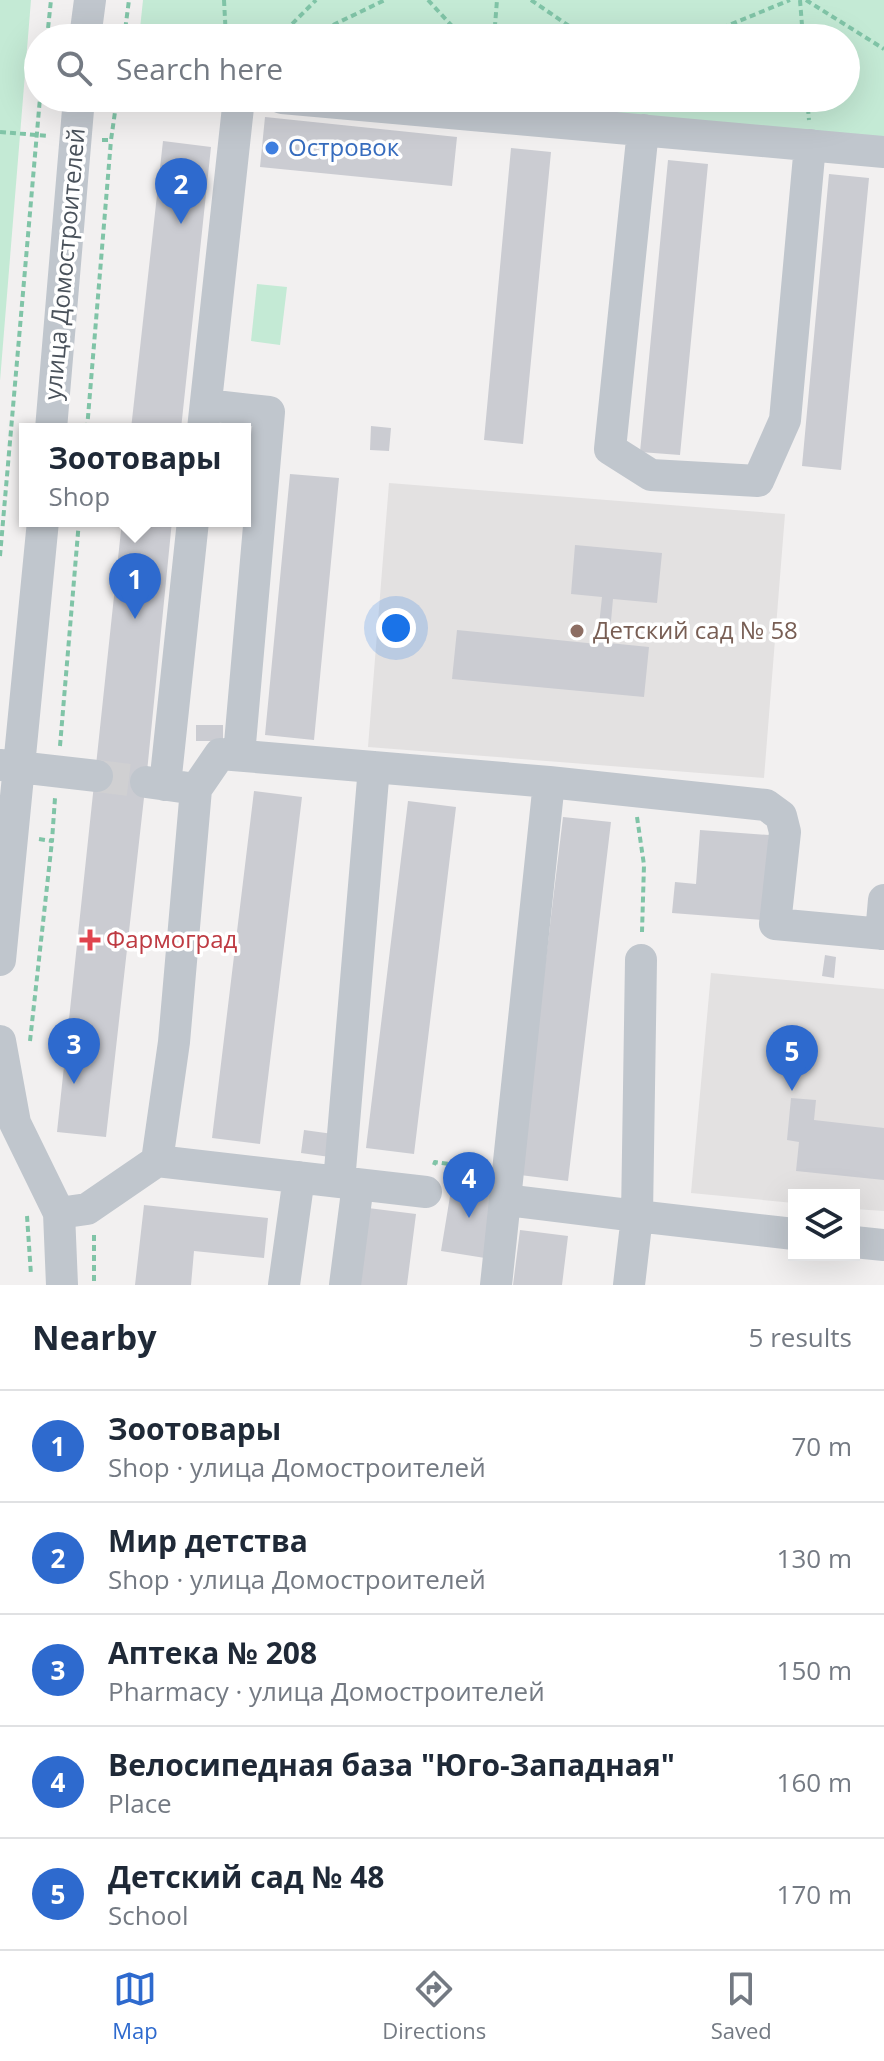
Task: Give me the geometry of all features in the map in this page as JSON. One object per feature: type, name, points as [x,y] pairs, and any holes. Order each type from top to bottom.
[{"type":"street","points":[[87,24],[90,0]]},
{"type":"street","name":"улица Домостроителей","points":[[52,423],[78,112]]},
{"type":"street","points":[[238,112],[205,417],[269,412],[239,755]]},
{"type":"street","points":[[440,112],[884,152]]},
{"type":"street","points":[[643,130],[610,449],[651,475],[758,481],[785,420],[810,145]]},
{"type":"street","points":[[0,960],[13,835],[10,766],[13,706],[42,527]]},
{"type":"street","points":[[157,1161],[174,1042],[169,785],[192,527]]},
{"type":"street","points":[[169,785],[220,754],[549,782],[766,805],[781,816],[785,832],[775,924],[883,934],[884,900]]},
{"type":"street","points":[[10,766],[97,776]]},
{"type":"street","points":[[345,1285],[348,1183],[374,767]]},
{"type":"street","points":[[496,1285],[549,782]]},
{"type":"street","points":[[629,1285],[637,1216],[641,960]]},
{"type":"street","points":[[15,1042],[15,1123],[73,1211],[62,1285]]},
{"type":"street","points":[[73,1211],[157,1161],[426,1192]]},
{"type":"street","points":[[284,1285],[299,1177]]},
{"type":"street","points":[[507,1186],[637,1216],[788,1233]]},
{"type":"street","points":[[860,1243],[884,1245]]},
{"type":"path","points":[[48,24],[51,0]]},
{"type":"path","points":[[126,24],[129,0]]},
{"type":"path","points":[[224,0],[225,24]]},
{"type":"path","points":[[292,24],[316,0]]},
{"type":"path","points":[[335,24],[385,0]]},
{"type":"path","points":[[428,0],[450,24]]},
{"type":"path","points":[[495,24],[497,0]]},
{"type":"path","points":[[531,0],[566,24]]},
{"type":"path","points":[[732,24],[790,0]]},
{"type":"path","points":[[800,0],[802,24]]},
{"type":"path","points":[[806,0],[844,24]]},
{"type":"path","points":[[860,34],[884,49]]},
{"type":"path","points":[[0,556],[39,112]]},
{"type":"path","points":[[87,423],[111,140]]},
{"type":"path","points":[[15,1042],[52,841],[78,527]]},
{"type":"path","points":[[633,791],[644,865],[641,960]]},
{"type":"path","points":[[13,835],[52,841]]},
{"type":"path","points":[[426,1192],[435,1162],[507,1186]]},
{"type":"path","points":[[73,1211],[94,1233],[94,1285]]},
{"type":"path","points":[[27,1212],[32,1285]]},
{"type":"shaded area","name":"Детский сад № 58","points":[[389,483],[785,514],[764,778],[368,747]]},
{"type":"shaded area","points":[[711,973],[884,989],[884,1211],[860,1209],[860,1189],[788,1189],[788,1202],[691,1193]]},
{"type":"green space","points":[[0,0],[31,0],[29,24],[24,24],[24,86],[0,381]]},
{"type":"green space","points":[[143,0],[884,0],[884,147],[523,112],[860,112],[860,24],[140,24]]},
{"type":"green space","points":[[257,284],[287,287],[280,345],[251,341]]},
{"type":"building","points":[[265,117],[457,137],[452,186],[260,167]]},
{"type":"building","points":[[163,141],[211,147],[182,423],[132,423]]},
{"type":"building","points":[[511,148],[551,152],[523,444],[484,440]]},
{"type":"building","points":[[668,160],[708,164],[680,455],[640,452]]},
{"type":"building","points":[[829,174],[869,178],[841,470],[802,466]]},
{"type":"building","points":[[371,426],[391,428],[389,451],[370,450]]},
{"type":"building","points":[[290,474],[339,478],[314,740],[265,735]]},
{"type":"building","points":[[121,527],[171,527],[106,1137],[57,1132]]},
{"type":"building","points":[[575,545],[662,553],[657,603],[613,599],[609,643],[649,647],[644,697],[452,679],[457,630],[597,644],[602,597],[571,594]]},
{"type":"building","points":[[196,725],[223,725],[223,741],[196,741]]},
{"type":"building","points":[[254,791],[302,797],[260,1144],[212,1138]]},
{"type":"building","points":[[408,801],[456,807],[414,1154],[366,1148]]},
{"type":"building","points":[[563,817],[611,822],[568,1181],[520,1175]]},
{"type":"building","points":[[700,830],[769,835],[763,920],[672,913],[675,882],[696,884]]},
{"type":"building","points":[[825,955],[836,957],[834,978],[822,976]]},
{"type":"building","points":[[791,1098],[816,1100],[814,1120],[884,1128],[884,1180],[796,1171],[799,1142],[787,1140]]},
{"type":"building","points":[[304,1130],[333,1134],[330,1157],[301,1153]]},
{"type":"building","points":[[453,1178],[497,1185],[485,1258],[441,1251]]},
{"type":"building","points":[[144,1205],[268,1218],[264,1258],[194,1251],[191,1285],[135,1285]]},
{"type":"building","points":[[368,1208],[416,1214],[407,1285],[358,1285]]},
{"type":"building","points":[[520,1230],[568,1236],[562,1285],[513,1285]]},
{"type":"tunnel","points":[[97,776],[146,782]]},
{"type":"place","name":"Островок","points":[[272,148]]},
{"type":"place","name":"Мир детства","points":[[181,224]]},
{"type":"place","name":"Зоотовары","points":[[135,619]]},
{"type":"place","name":"Детский сад № 58","points":[[577,631]]},
{"type":"place","name":"Фармоград","points":[[90,940]]},
{"type":"place","name":"Аптека № 208","points":[[74,1084]]},
{"type":"place","name":"Детский сад № 48","points":[[792,1091]]},
{"type":"place","name":"Велосипедная база \"Юго-Западная\"","points":[[469,1218]]}]
